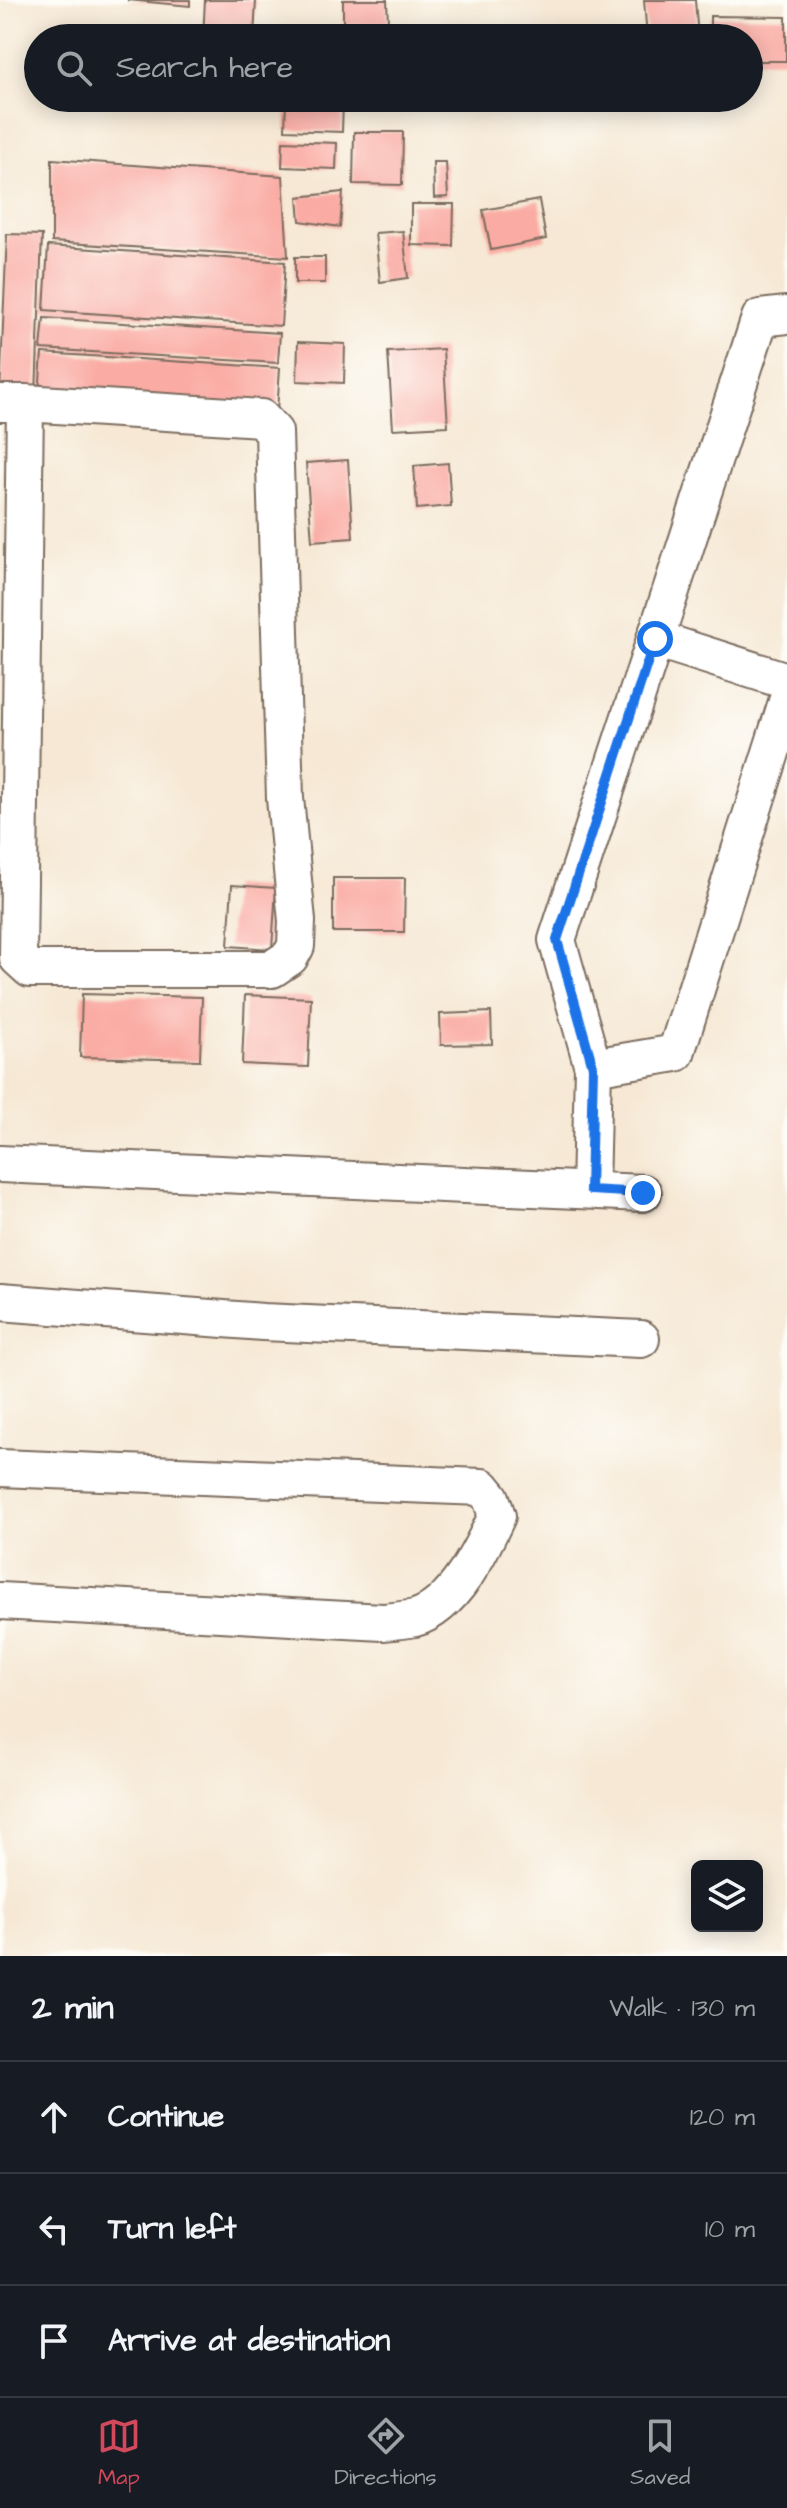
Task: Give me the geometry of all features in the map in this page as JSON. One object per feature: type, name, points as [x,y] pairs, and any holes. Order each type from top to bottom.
[{"type":"street","points":[[590,1190],[593,1067],[557,940],[760,318],[787,315]]},
{"type":"street","points":[[12,403],[261,418],[274,432],[285,798],[297,921],[296,946],[290,957],[272,969],[30,969],[18,958],[12,403]]},
{"type":"street","points":[[655,639],[787,681]]},
{"type":"street","points":[[593,1067],[676,1053],[787,702]]},
{"type":"street","points":[[0,1164],[643,1193]]},
{"type":"street","points":[[0,1302],[263,1322],[641,1339]]},
{"type":"street","points":[[0,1468],[482,1487],[491,1498],[497,1516],[475,1564],[437,1605],[417,1617],[383,1622],[0,1601]]},
{"type":"building","points":[[127,0],[190,0],[190,6]]},
{"type":"building","points":[[205,0],[256,0],[255,24],[204,24]]},
{"type":"building","points":[[343,0],[387,0],[388,23],[343,24]]},
{"type":"building","points":[[644,0],[695,0],[697,24],[646,24]]},
{"type":"building","points":[[710,16],[786,17],[786,61],[763,61],[763,24],[710,24]]},
{"type":"building","points":[[286,112],[343,112],[342,132],[285,130]]},
{"type":"building","points":[[354,132],[403,132],[402,185],[353,184]]},
{"type":"building","points":[[283,141],[337,143],[336,169],[282,167]]},
{"type":"building","points":[[52,159],[283,176],[288,257],[52,242]]},
{"type":"building","points":[[433,162],[446,162],[448,197],[434,198]]},
{"type":"building","points":[[343,192],[340,227],[300,221],[298,197]]},
{"type":"building","points":[[539,200],[546,239],[491,250],[483,210]]},
{"type":"building","points":[[411,204],[454,204],[453,246],[411,245]]},
{"type":"building","points":[[403,231],[408,278],[380,282],[375,233]]},
{"type":"building","points":[[7,234],[42,235],[36,395],[0,393]]},
{"type":"building","points":[[48,246],[285,262],[281,326],[44,310]]},
{"type":"building","points":[[295,257],[325,257],[325,283],[295,283]]},
{"type":"building","points":[[44,318],[280,333],[278,363],[41,349]]},
{"type":"building","points":[[298,342],[345,344],[344,383],[297,381]]},
{"type":"building","points":[[443,349],[448,426],[393,429],[388,352]]},
{"type":"building","points":[[42,353],[280,368],[277,411],[39,395]]},
{"type":"building","points":[[348,460],[353,538],[312,541],[306,463]]},
{"type":"building","points":[[448,463],[451,506],[417,509],[414,466]]},
{"type":"building","points":[[333,878],[405,878],[404,932],[333,932]]},
{"type":"building","points":[[232,885],[276,888],[272,949],[228,946]]},
{"type":"building","points":[[82,994],[202,997],[200,1060],[80,1057]]},
{"type":"building","points":[[245,995],[311,998],[308,1067],[242,1064]]},
{"type":"building","points":[[491,1012],[492,1044],[441,1045],[440,1014]]},
{"type":"route","points":[[643,1193],[590,1190],[593,1067],[557,940],[655,639]]}]
